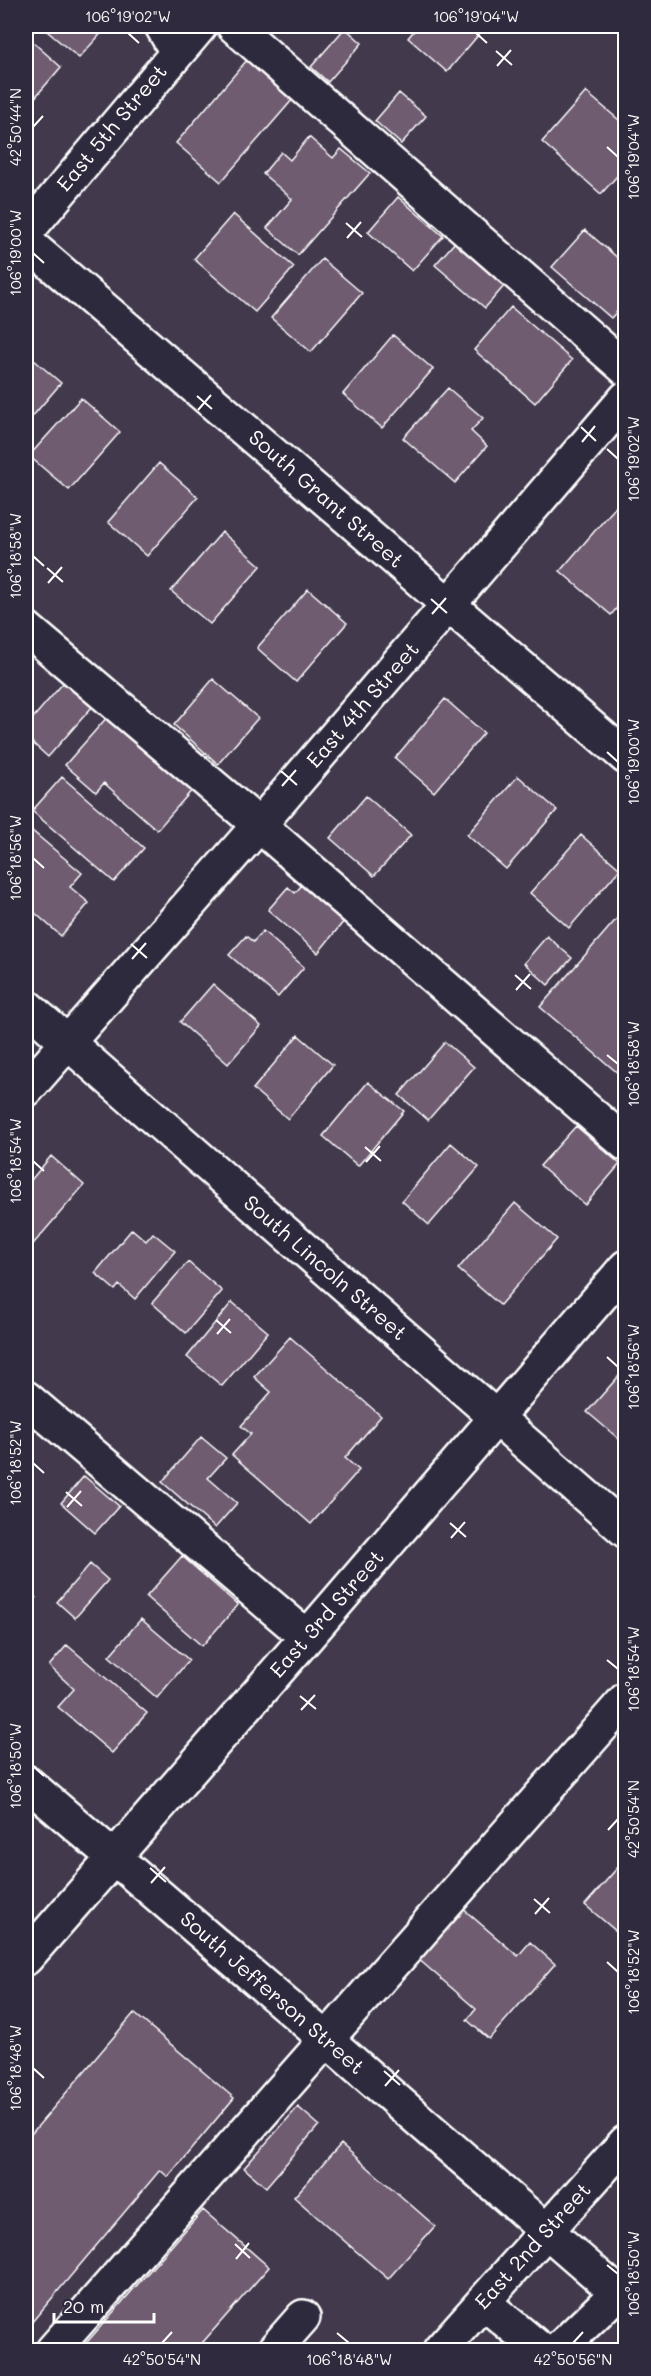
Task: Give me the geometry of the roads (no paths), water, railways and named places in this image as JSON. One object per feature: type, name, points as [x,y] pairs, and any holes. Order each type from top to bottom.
[{"type":"street","name":"East 5th Street","points":[[26,232],[169,39],[200,26]]},
{"type":"street","points":[[234,26],[626,369]]},
{"type":"street","name":"South Grant Street","points":[[26,242],[626,757]]},
{"type":"street","name":"East 4th Street","points":[[26,1090],[259,825],[626,398]]},
{"type":"street","points":[[26,628],[259,825],[626,1144]]},
{"type":"street","name":"South Lincoln Street","points":[[26,1006],[626,1531]]},
{"type":"street","name":"East 3rd Street","points":[[26,1958],[626,1268]]},
{"type":"street","points":[[26,1398],[307,1637]]},
{"type":"street","points":[[53,2350],[626,1699]]},
{"type":"street","name":"South Jefferson Street","points":[[26,1782],[621,2296]]},
{"type":"street","name":"East 2nd Street","points":[[440,2350],[626,2142]]},
{"type":"street","points":[[571,2347],[621,2296]]},
{"type":"street","points":[[483,2302],[541,2350]]},
{"type":"street","points":[[274,2350],[303,2317]]}]
